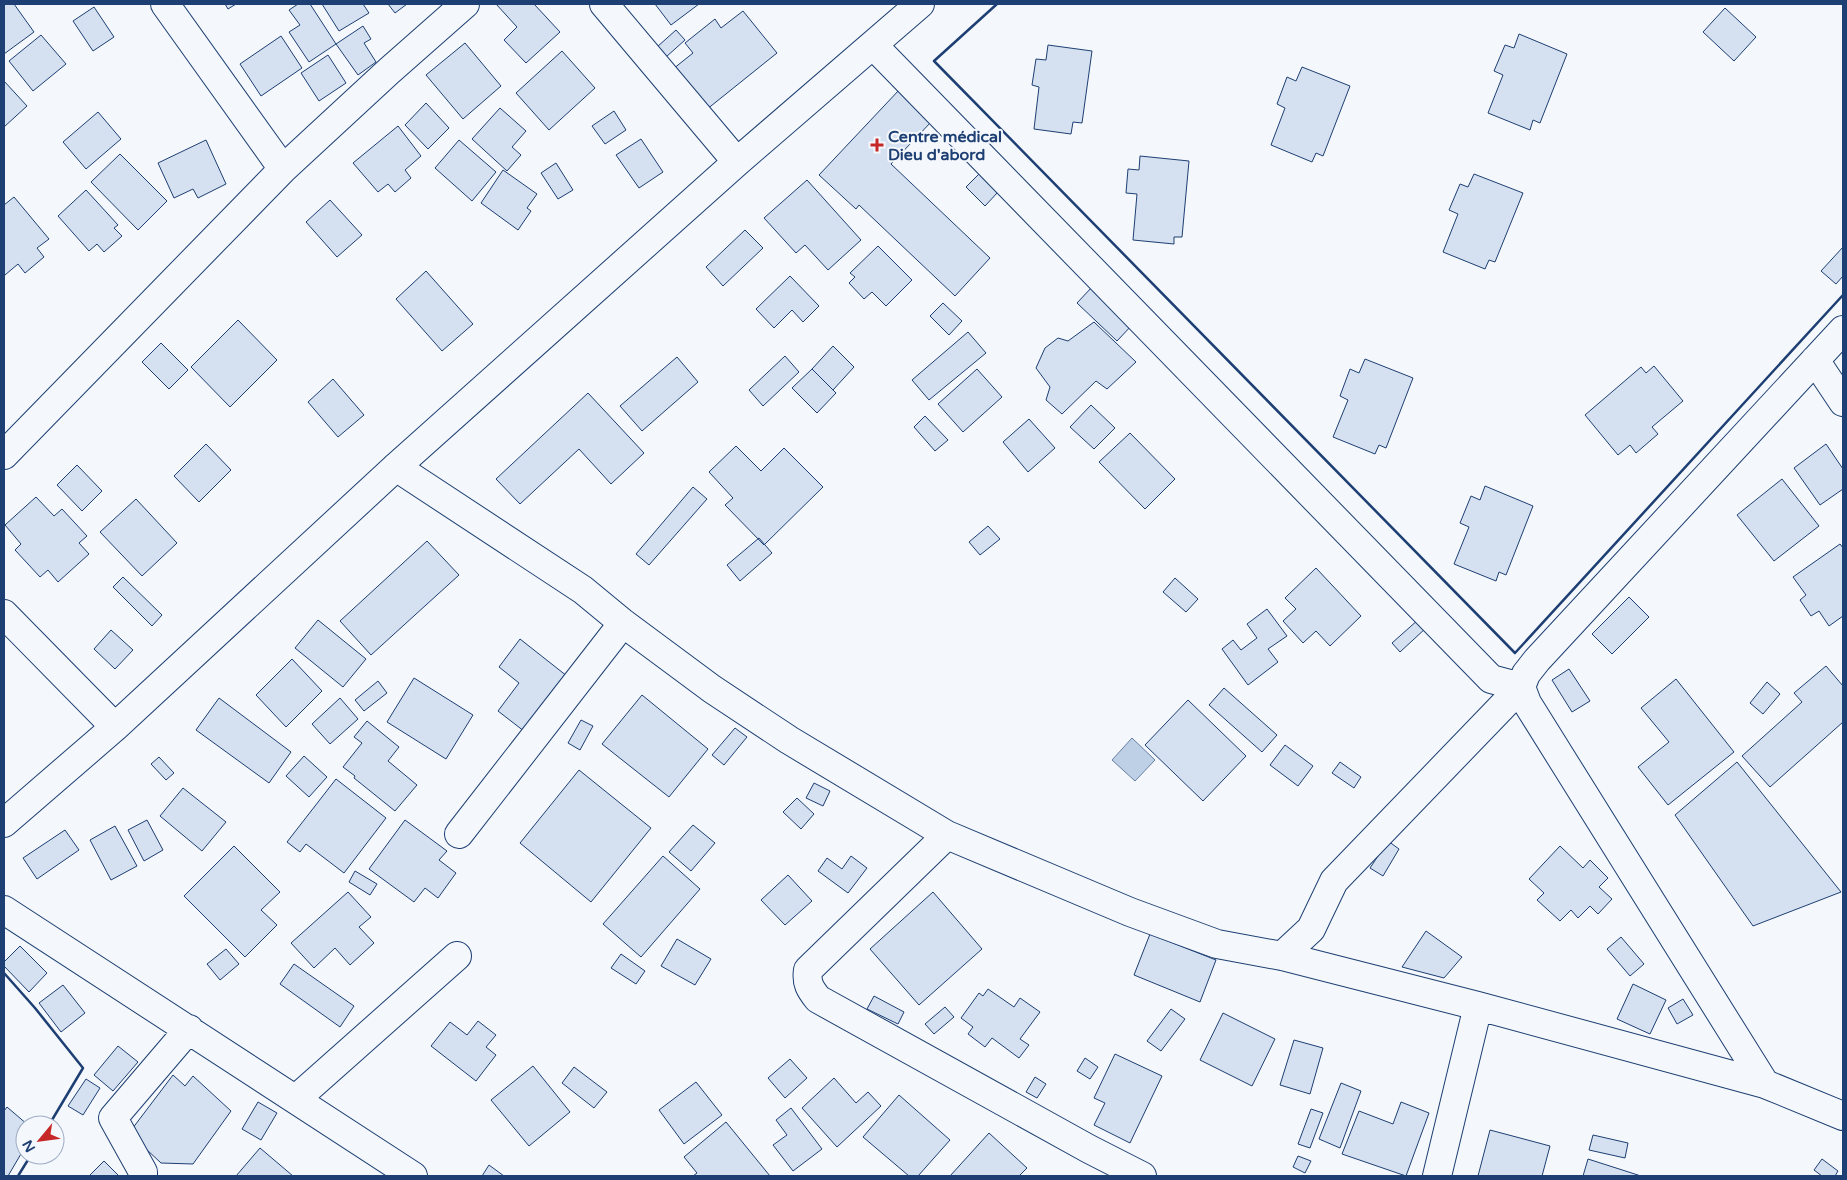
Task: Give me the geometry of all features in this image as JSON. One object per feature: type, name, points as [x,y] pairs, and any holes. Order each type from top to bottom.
[{"type":"street","points":[[165,4],[283,168]]},
{"type":"street","points":[[4,455],[283,168],[465,4]]},
{"type":"street","points":[[604,4],[737,162]]},
{"type":"street","points":[[4,823],[115,727],[396,467],[737,162],[920,4]]},
{"type":"street","points":[[873,44],[1491,679],[1522,687]]},
{"type":"street","points":[[1282,956],[1311,930],[1334,881],[1522,687],[1526,674],[1537,660],[1843,330]]},
{"type":"street","points":[[1815,360],[1843,402]]},
{"type":"street","points":[[396,467],[583,590],[623,623],[712,689],[789,740],[948,835],[1130,912],[1218,944],[1282,956],[1478,1006],[1765,1084],[1843,1116]]},
{"type":"street","points":[[4,614],[115,727]]},
{"type":"street","points":[[459,834],[623,623]]},
{"type":"street","points":[[1522,687],[1527,703],[1765,1084]]},
{"type":"street","points":[[948,835],[808,970],[806,980],[810,990],[818,999],[1089,1149],[1142,1176]]},
{"type":"street","points":[[4,910],[412,1176]]},
{"type":"street","points":[[296,1099],[457,956]]},
{"type":"street","points":[[1437,1176],[1478,1006]]},
{"type":"street","points":[[143,1176],[143,1172],[113,1118],[189,1029]]},
{"type":"water","points":[[1132,738],[1155,760],[1135,781],[1112,760]]},
{"type":"building","points":[[4,4],[14,4],[34,32],[4,54]]},
{"type":"building","points":[[225,4],[236,4],[228,9]]},
{"type":"building","points":[[298,4],[310,4],[336,44],[309,62],[289,32],[300,25],[289,10]]},
{"type":"building","points":[[322,4],[363,4],[369,13],[339,31]]},
{"type":"building","points":[[388,4],[407,4],[395,13]]},
{"type":"building","points":[[496,4],[534,4],[560,32],[526,63],[504,40],[517,27]]},
{"type":"building","points":[[655,4],[699,4],[671,25]]},
{"type":"building","points":[[94,7],[114,37],[93,51],[73,21]]},
{"type":"building","points":[[1725,8],[1756,37],[1734,61],[1703,32]]},
{"type":"building","points":[[743,11],[777,53],[701,114],[668,73],[693,53],[685,43],[715,19],[721,28]]},
{"type":"building","points":[[363,26],[371,39],[364,43],[376,62],[358,75],[336,44]]},
{"type":"building","points":[[676,30],[685,40],[666,57],[657,47]]},
{"type":"building","points":[[1519,34],[1567,54],[1540,123],[1533,120],[1530,130],[1488,113],[1503,75],[1494,71],[1505,45],[1514,48]]},
{"type":"building","points":[[41,35],[66,64],[33,91],[9,61]]},
{"type":"building","points":[[281,36],[302,68],[261,96],[240,64]]},
{"type":"building","points":[[465,43],[501,86],[463,119],[426,75]]},
{"type":"building","points":[[1048,45],[1092,51],[1082,123],[1073,122],[1071,134],[1034,129],[1039,87],[1032,85],[1036,59],[1046,60]]},
{"type":"building","points":[[562,51],[595,88],[549,130],[516,93]]},
{"type":"building","points":[[328,55],[346,83],[319,101],[301,73]]},
{"type":"building","points":[[1302,67],[1350,86],[1323,156],[1316,153],[1312,162],[1271,145],[1285,108],[1277,104],[1287,77],[1296,81]]},
{"type":"building","points":[[4,81],[27,106],[4,127]]},
{"type":"building","points":[[900,89],[933,120],[891,164],[990,258],[955,296],[859,205],[856,209],[819,175]]},
{"type":"building","points":[[426,103],[449,128],[428,149],[405,125]]},
{"type":"building","points":[[500,108],[526,131],[512,147],[521,155],[507,171],[472,139]]},
{"type":"building","points":[[614,111],[626,130],[605,144],[592,126]]},
{"type":"building","points":[[98,112],[121,139],[86,169],[63,142]]},
{"type":"building","points":[[398,126],[421,156],[405,170],[411,178],[395,192],[388,184],[378,192],[353,163]]},
{"type":"building","points":[[641,139],[663,172],[639,188],[616,155]]},
{"type":"building","points":[[206,140],[226,184],[198,198],[193,189],[174,198],[158,163]]},
{"type":"building","points":[[459,140],[496,172],[472,201],[435,168]]},
{"type":"building","points":[[120,154],[167,201],[138,230],[91,182]]},
{"type":"building","points":[[1140,156],[1189,161],[1182,237],[1174,237],[1174,244],[1133,240],[1137,194],[1126,193],[1128,169],[1139,170]]},
{"type":"building","points":[[556,163],[573,190],[558,199],[541,173]]},
{"type":"building","points":[[503,170],[537,194],[527,208],[531,211],[518,230],[481,203]]},
{"type":"building","points":[[979,174],[998,192],[985,206],[966,187]]},
{"type":"building","points":[[1474,174],[1523,193],[1495,262],[1489,260],[1485,269],[1443,252],[1458,214],[1449,210],[1460,184],[1468,187]]},
{"type":"building","points":[[807,180],[861,240],[828,270],[805,245],[796,253],[764,218]]},
{"type":"building","points":[[86,190],[118,225],[114,228],[122,236],[104,252],[97,244],[89,251],[58,216]]},
{"type":"building","points":[[14,197],[49,239],[37,248],[44,257],[25,273],[18,264],[5,275],[4,205]]},
{"type":"building","points":[[330,200],[362,235],[337,257],[306,222]]},
{"type":"building","points":[[745,230],[763,248],[723,286],[706,267]]},
{"type":"building","points":[[878,246],[912,280],[886,306],[872,292],[864,299],[849,283],[855,277],[850,273]]},
{"type":"building","points":[[1843,247],[1843,276],[1836,284],[1821,271]]},
{"type":"building","points":[[426,271],[473,324],[442,351],[396,299]]},
{"type":"building","points":[[790,276],[819,306],[803,322],[792,310],[774,328],[756,309]]},
{"type":"building","points":[[1092,287],[1132,325],[1117,341],[1077,303]]},
{"type":"building","points":[[943,303],[962,321],[949,335],[930,316]]},
{"type":"building","points":[[238,320],[277,360],[230,407],[191,367]]},
{"type":"building","points":[[1094,322],[1136,362],[1107,389],[1096,381],[1062,414],[1046,400],[1050,387],[1036,368],[1045,348],[1058,338],[1068,341]]},
{"type":"building","points":[[968,332],[986,353],[929,400],[912,380]]},
{"type":"building","points":[[161,343],[188,370],[169,389],[142,362]]},
{"type":"building","points":[[833,346],[854,367],[833,390],[812,369]]},
{"type":"building","points":[[785,356],[799,372],[763,406],[749,390]]},
{"type":"building","points":[[677,357],[698,382],[642,431],[620,406]]},
{"type":"building","points":[[1365,359],[1413,378],[1386,448],[1379,445],[1375,454],[1333,437],[1348,400],[1340,396],[1350,369],[1359,373]]},
{"type":"building","points":[[1654,366],[1683,401],[1652,427],[1658,434],[1636,453],[1630,445],[1618,455],[1585,415],[1641,367],[1646,373]]},
{"type":"building","points":[[812,369],[836,393],[817,413],[792,388]]},
{"type":"building","points":[[977,369],[1002,397],[963,432],[938,404]]},
{"type":"building","points":[[333,379],[364,415],[338,437],[308,402]]},
{"type":"building","points":[[588,393],[644,453],[611,484],[579,449],[520,504],[496,479]]},
{"type":"building","points":[[1091,405],[1115,428],[1094,449],[1070,427]]},
{"type":"building","points":[[925,416],[948,440],[935,451],[914,427]]},
{"type":"building","points":[[1029,419],[1055,448],[1028,472],[1003,442]]},
{"type":"building","points":[[1130,433],[1175,479],[1145,509],[1099,462]]},
{"type":"building","points":[[206,444],[231,470],[199,502],[174,476]]},
{"type":"building","points":[[1826,444],[1843,469],[1843,489],[1820,505],[1794,468]]},
{"type":"building","points":[[736,446],[761,471],[784,448],[823,487],[764,545],[725,505],[733,498],[709,472]]},
{"type":"building","points":[[77,465],[102,491],[82,511],[57,485]]},
{"type":"building","points":[[1782,479],[1819,526],[1774,561],[1737,515]]},
{"type":"building","points":[[1485,486],[1533,506],[1506,575],[1499,572],[1496,581],[1454,564],[1469,527],[1460,523],[1471,496],[1480,500]]},
{"type":"building","points":[[693,487],[707,499],[649,565],[636,554]]},
{"type":"building","points":[[36,497],[54,516],[62,509],[87,536],[79,543],[89,554],[58,582],[48,570],[40,577],[15,550],[21,544],[5,525]]},
{"type":"building","points":[[136,499],[177,543],[142,576],[100,532]]},
{"type":"building","points":[[988,526],[1000,539],[980,555],[969,542]]},
{"type":"building","points":[[759,538],[772,553],[740,581],[727,565]]},
{"type":"building","points":[[427,541],[459,575],[371,655],[340,621]]},
{"type":"building","points":[[1840,544],[1843,548],[1843,616],[1829,626],[1819,611],[1811,616],[1800,600],[1806,595],[1793,577]]},
{"type":"building","points":[[1316,568],[1361,616],[1330,646],[1316,631],[1303,643],[1283,621],[1296,609],[1285,598]]},
{"type":"building","points":[[123,577],[162,615],[152,626],[113,587]]},
{"type":"building","points":[[1175,578],[1198,599],[1186,612],[1163,592]]},
{"type":"building","points":[[1629,597],[1649,617],[1612,654],[1592,634]]},
{"type":"building","points":[[1267,609],[1287,636],[1268,649],[1278,662],[1248,685],[1222,649],[1233,640],[1241,650],[1257,638],[1247,624]]},
{"type":"building","points":[[1419,619],[1426,628],[1400,652],[1392,643]]},
{"type":"building","points":[[318,620],[366,659],[343,687],[295,648]]},
{"type":"building","points":[[111,630],[133,650],[115,669],[94,649]]},
{"type":"building","points":[[520,639],[572,680],[529,735],[498,711],[519,683],[499,667]]},
{"type":"building","points":[[292,659],[322,691],[286,727],[256,695]]},
{"type":"building","points":[[1826,666],[1843,686],[1843,722],[1770,787],[1742,756],[1802,702],[1794,693]]},
{"type":"building","points":[[1569,669],[1590,701],[1572,712],[1552,680]]},
{"type":"building","points":[[414,678],[473,715],[446,759],[387,722]]},
{"type":"building","points":[[1676,679],[1734,752],[1668,805],[1638,767],[1669,742],[1641,708]]},
{"type":"building","points":[[378,681],[387,693],[364,711],[355,700]]},
{"type":"building","points":[[1767,682],[1780,694],[1763,714],[1750,703]]},
{"type":"building","points":[[1224,688],[1277,735],[1262,752],[1209,705]]},
{"type":"building","points":[[642,695],[708,749],[669,797],[602,744]]},
{"type":"building","points":[[219,698],[291,752],[269,783],[196,730]]},
{"type":"building","points":[[340,698],[358,719],[330,744],[312,724]]},
{"type":"building","points":[[1188,700],[1246,756],[1203,801],[1145,745]]},
{"type":"building","points":[[581,720],[593,726],[580,750],[568,743]]},
{"type":"building","points":[[367,721],[399,747],[388,761],[417,785],[395,811],[343,767],[362,743],[354,737]]},
{"type":"building","points":[[735,728],[747,737],[724,765],[712,755]]},
{"type":"building","points":[[1285,745],[1313,766],[1298,786],[1270,765]]},
{"type":"building","points":[[304,756],[327,777],[309,797],[286,776]]},
{"type":"building","points":[[159,757],[174,773],[166,780],[151,764]]},
{"type":"building","points":[[1340,762],[1361,777],[1354,788],[1332,773]]},
{"type":"building","points":[[1737,762],[1841,892],[1753,926],[1675,815]]},
{"type":"building","points":[[579,770],[651,828],[591,902],[520,843]]},
{"type":"building","points":[[336,779],[386,818],[344,873],[306,844],[300,852],[287,842]]},
{"type":"building","points":[[814,783],[830,791],[823,806],[806,798]]},
{"type":"building","points":[[183,788],[226,822],[202,851],[160,816]]},
{"type":"building","points":[[797,798],[814,814],[801,829],[783,812]]},
{"type":"building","points":[[147,820],[163,850],[144,861],[128,830]]},
{"type":"building","points":[[405,820],[447,851],[439,860],[456,873],[438,898],[425,888],[414,902],[369,869]]},
{"type":"building","points":[[693,825],[715,843],[691,871],[669,852]]},
{"type":"building","points":[[115,826],[137,866],[111,880],[90,840]]},
{"type":"building","points":[[65,830],[79,850],[37,879],[23,858]]},
{"type":"building","points":[[1388,841],[1399,849],[1383,876],[1370,868]]},
{"type":"building","points":[[234,846],[280,892],[261,910],[277,925],[245,957],[184,896]]},
{"type":"building","points":[[1560,846],[1583,868],[1590,860],[1608,878],[1599,887],[1612,899],[1598,914],[1590,906],[1578,918],[1571,910],[1560,921],[1537,900],[1544,893],[1529,879]]},
{"type":"building","points":[[663,856],[700,889],[641,957],[603,924]]},
{"type":"building","points":[[851,856],[867,868],[848,893],[818,871],[827,858],[842,869]]},
{"type":"building","points":[[355,871],[377,884],[370,895],[349,882]]},
{"type":"building","points":[[788,875],[812,901],[785,925],[761,900]]},
{"type":"building","points":[[348,892],[371,917],[359,927],[374,943],[350,965],[335,948],[314,968],[291,943]]},
{"type":"building","points":[[933,892],[982,949],[919,1005],[870,949]]},
{"type":"building","points":[[1426,931],[1462,957],[1444,978],[1402,967]]},
{"type":"building","points":[[1150,934],[1216,960],[1200,1002],[1134,975]]},
{"type":"building","points":[[1621,937],[1644,964],[1630,976],[1607,949]]},
{"type":"building","points":[[677,939],[711,959],[695,985],[661,966]]},
{"type":"building","points":[[20,946],[47,973],[29,992],[4,966],[4,962]]},
{"type":"building","points":[[226,949],[239,964],[220,980],[207,964]]},
{"type":"building","points":[[621,954],[645,971],[636,984],[611,968]]},
{"type":"building","points":[[294,964],[354,1006],[340,1027],[280,984]]},
{"type":"building","points":[[1633,984],[1666,1000],[1650,1034],[1617,1019]]},
{"type":"building","points":[[63,985],[85,1013],[61,1032],[39,1003]]},
{"type":"building","points":[[988,989],[1014,1007],[1020,998],[1040,1012],[1020,1039],[1029,1045],[1019,1058],[992,1038],[985,1047],[968,1034],[973,1027],[961,1018],[979,993],[983,996]]},
{"type":"building","points":[[874,996],[904,1012],[898,1024],[867,1009]]},
{"type":"building","points":[[1683,999],[1693,1015],[1677,1024],[1668,1008]]},
{"type":"building","points":[[945,1007],[954,1017],[934,1034],[925,1024]]},
{"type":"building","points":[[1171,1009],[1185,1019],[1161,1051],[1147,1041]]},
{"type":"building","points":[[1223,1013],[1275,1039],[1252,1086],[1200,1060]]},
{"type":"building","points":[[478,1021],[496,1035],[486,1047],[496,1055],[476,1081],[431,1046],[450,1022],[467,1035]]},
{"type":"building","points":[[1294,1040],[1323,1048],[1310,1094],[1280,1085]]},
{"type":"building","points":[[118,1046],[138,1062],[113,1091],[94,1075]]},
{"type":"building","points":[[1115,1054],[1162,1076],[1130,1143],[1094,1125],[1105,1103],[1094,1098]]},
{"type":"building","points":[[1085,1058],[1098,1067],[1090,1079],[1077,1071]]},
{"type":"building","points":[[790,1059],[807,1078],[785,1098],[768,1078]]},
{"type":"building","points":[[533,1066],[570,1112],[529,1146],[491,1100]]},
{"type":"building","points":[[574,1067],[607,1092],[594,1108],[562,1083]]},
{"type":"building","points":[[173,1075],[185,1086],[193,1076],[231,1111],[193,1164],[161,1163],[129,1133]]},
{"type":"building","points":[[1035,1077],[1046,1084],[1037,1098],[1026,1092]]},
{"type":"building","points":[[834,1078],[856,1103],[868,1092],[881,1106],[837,1147],[802,1108]]},
{"type":"building","points":[[86,1079],[100,1088],[83,1115],[68,1106]]},
{"type":"building","points":[[696,1082],[722,1115],[684,1144],[659,1110]]},
{"type":"building","points":[[1341,1083],[1361,1091],[1340,1148],[1319,1139]]},
{"type":"building","points":[[899,1095],[950,1140],[918,1176],[909,1176],[863,1137]]},
{"type":"building","points":[[258,1102],[277,1113],[261,1140],[242,1129]]},
{"type":"building","points":[[1401,1102],[1429,1113],[1406,1176],[1342,1154],[1359,1111],[1393,1124]]},
{"type":"building","points":[[7,1107],[16,1115],[15,1164],[8,1176],[4,1176],[4,1111]]},
{"type":"building","points":[[791,1108],[822,1149],[793,1171],[773,1145],[787,1135],[776,1120]]},
{"type":"building","points":[[1311,1109],[1323,1113],[1310,1148],[1298,1144]]},
{"type":"building","points":[[726,1122],[770,1176],[693,1176],[697,1173],[684,1157]]},
{"type":"building","points":[[1490,1130],[1550,1146],[1542,1176],[1478,1176]]},
{"type":"building","points":[[989,1133],[1027,1168],[1019,1176],[950,1176]]},
{"type":"building","points":[[1593,1135],[1628,1143],[1625,1158],[1589,1150]]},
{"type":"building","points":[[260,1148],[293,1176],[236,1176]]},
{"type":"building","points":[[1298,1156],[1311,1161],[1305,1173],[1293,1167]]},
{"type":"building","points":[[1588,1159],[1641,1176],[1583,1176]]},
{"type":"building","points":[[1822,1159],[1838,1171],[1835,1176],[1822,1176],[1814,1170]]},
{"type":"building","points":[[104,1161],[119,1176],[89,1176]]},
{"type":"building","points":[[489,1165],[504,1176],[482,1176]]},
{"type":"wall","points":[[997,4],[934,61],[1515,653],[1843,295]]},
{"type":"wall","points":[[4,973],[83,1068],[55,1115]]},
{"type":"wall","points":[[18,1176],[25,1165]]},
{"type":"place","name":"Centre médical Dieu d'abord","points":[[877,145]]}]
